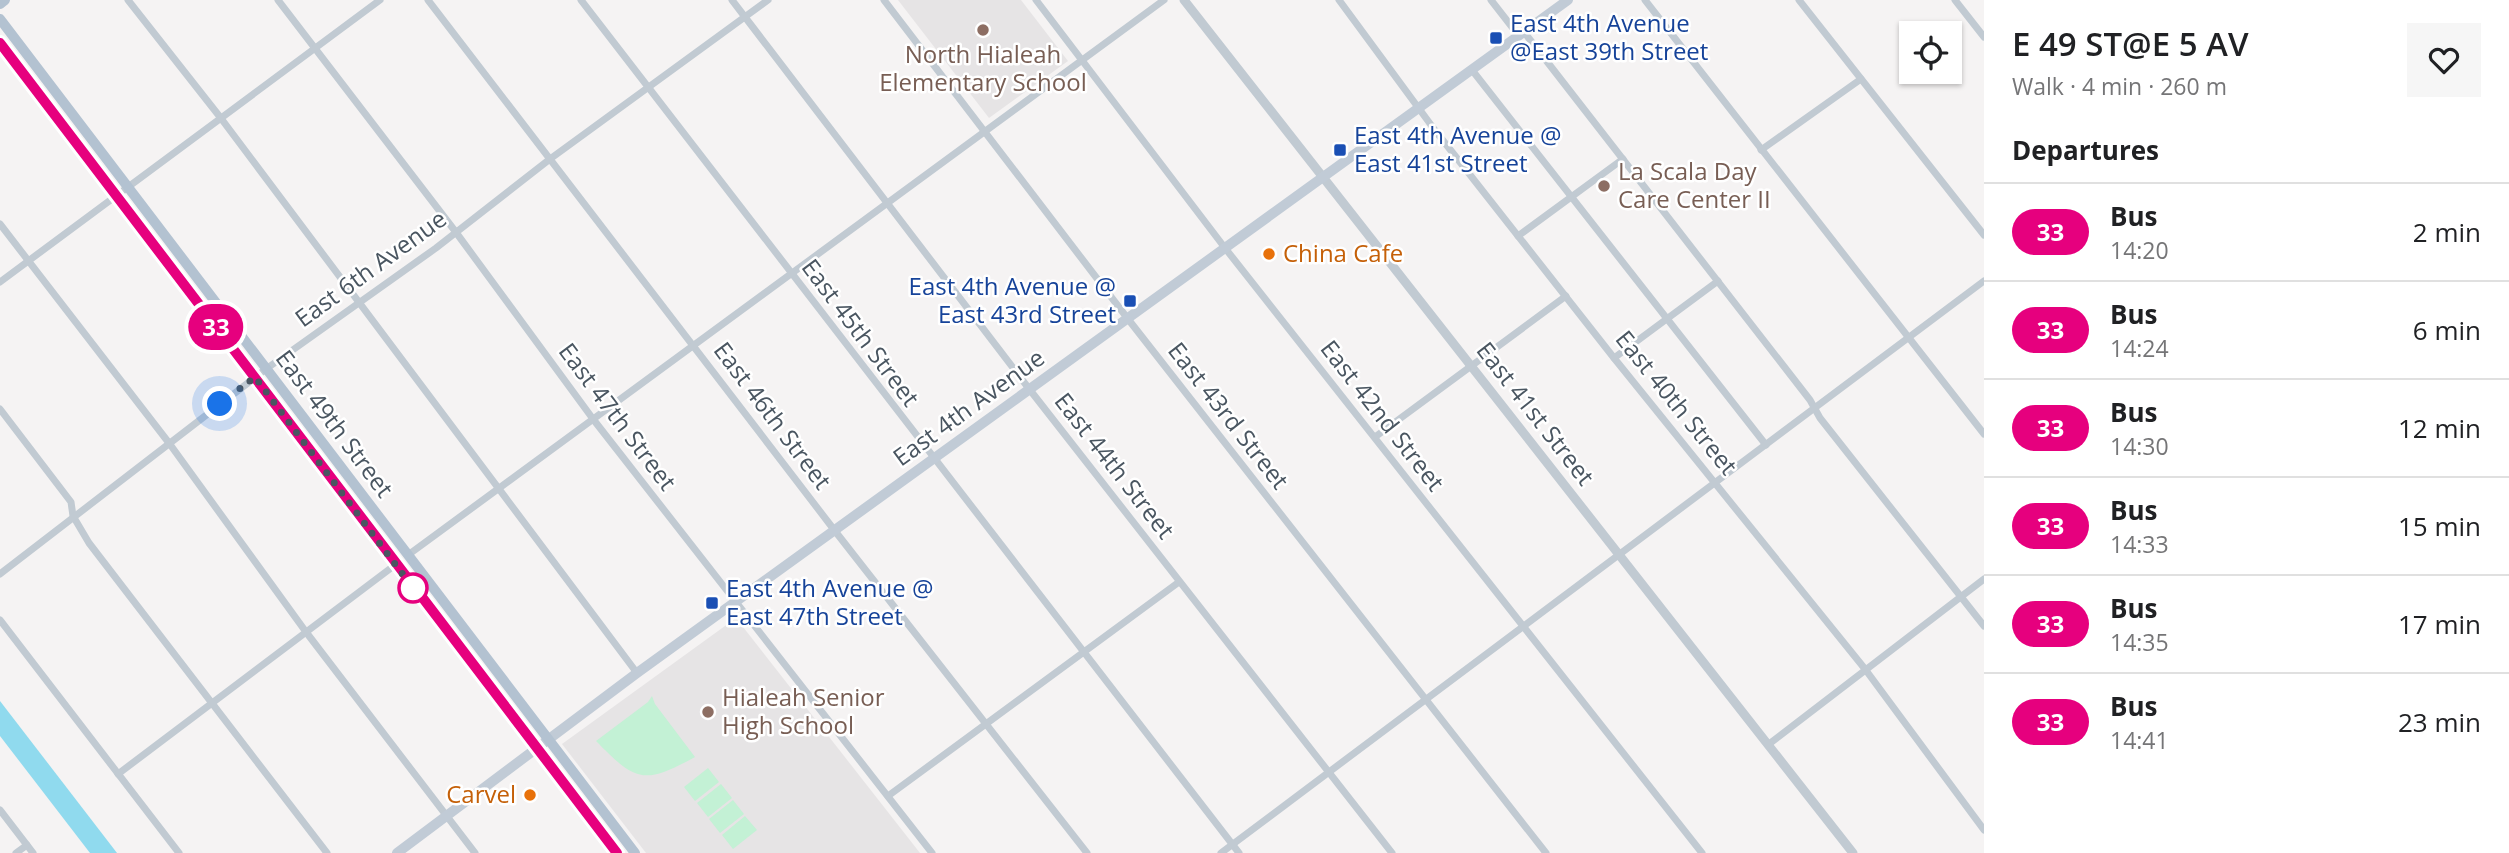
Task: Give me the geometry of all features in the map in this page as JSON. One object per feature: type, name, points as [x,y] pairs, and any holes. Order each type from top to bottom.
[{"type":"main road","points":[[0,4],[5,0]]},
{"type":"main road","name":"East 4th Avenue","points":[[397,853],[547,738],[1568,0]]},
{"type":"main road","name":"East 49th Street","points":[[0,19],[125,187],[635,853]]},
{"type":"main road","name":"East 49th Street","points":[[0,43],[534,748],[617,853]]},
{"type":"main road","points":[[350,505],[360,509],[393,552],[408,555]]},
{"type":"main road","points":[[395,565],[408,568],[432,598],[447,607]]},
{"type":"street","points":[[128,0],[220,117],[637,673]]},
{"type":"street","name":"East 47th Street","points":[[278,0],[593,419],[932,853]]},
{"type":"street","points":[[0,282],[115,194],[380,0]]},
{"type":"street","name":"East 46th Street","points":[[428,0],[835,531],[1087,853]]},
{"type":"street","name":"East 45th Street","points":[[580,0],[1239,853]]},
{"type":"street","name":"East 44th Street","points":[[732,0],[1030,390],[1392,853]]},
{"type":"street","name":"East 6th Avenue","points":[[0,574],[255,377],[436,248],[454,231],[550,159],[768,0]]},
{"type":"street","name":"East 43rd Street","points":[[884,0],[1128,319],[1546,853]]},
{"type":"street","name":"East 42nd Street","points":[[1036,0],[1225,248],[1526,626],[1702,853]]},
{"type":"street","points":[[408,555],[497,487],[1164,0]]},
{"type":"street","name":"East 41st Street","points":[[1184,0],[1853,853]]},
{"type":"street","name":"East 40th Street","points":[[1339,0],[1419,109],[1518,236],[1865,669],[1984,830]]},
{"type":"street","points":[[1491,0],[1558,75],[1984,626]]},
{"type":"street","points":[[1645,0],[1984,434]]},
{"type":"street","points":[[1799,0],[1984,234]]},
{"type":"street","points":[[1960,1],[1984,37]]},
{"type":"street","points":[[1472,70],[1766,445]]},
{"type":"street","points":[[1761,150],[1861,79]]},
{"type":"street","points":[[1518,236],[1623,159]]},
{"type":"street","points":[[0,223],[169,443],[306,632],[475,853]]},
{"type":"street","points":[[1614,358],[1718,281]]},
{"type":"street","points":[[1221,853],[1984,281]]},
{"type":"street","points":[[1375,437],[1566,296]]},
{"type":"street","points":[[0,409],[71,502],[73,516],[89,543],[327,853]]},
{"type":"street","points":[[118,774],[395,565]]},
{"type":"street","points":[[1769,744],[1984,579]]},
{"type":"street","points":[[888,796],[1179,582]]},
{"type":"street","points":[[0,620],[179,853]]},
{"type":"street","points":[[0,810],[33,853]]},
{"type":"street","points":[[16,853],[27,845]]},
{"type":"shaded area","name":"North Hialeah Elementary School","points":[[898,0],[1021,0],[1068,61],[989,118]]},
{"type":"shaded area","name":"Hialeah Senior High School","points":[[736,618],[920,853],[646,853],[562,744]]},
{"type":"green space","points":[[652,696],[655,704],[695,757],[664,772],[641,775],[621,765],[596,741],[648,702]]},
{"type":"green space","points":[[708,768],[719,782],[695,801],[684,787]]},
{"type":"green space","points":[[721,784],[732,798],[708,817],[697,803]]},
{"type":"green space","points":[[733,800],[744,814],[720,833],[709,819]]},
{"type":"green space","points":[[745,816],[757,830],[733,849],[722,835]]},
{"type":"water","points":[[0,701],[117,853],[90,853],[0,736]]},
{"type":"bus line","name":"33","points":[[0,43],[485,684],[617,853]]},
{"type":"place","name":"North Hialeah Elementary School","points":[[983,30]]},
{"type":"place","name":"East 4th Avenue @East 39th Street","points":[[1496,38]]},
{"type":"place","name":"East 4th Avenue @ East 41st Street","points":[[1340,150]]},
{"type":"place","name":"La Scala Day Care Center II","points":[[1604,186]]},
{"type":"place","name":"China Cafe","points":[[1269,254]]},
{"type":"place","name":"East 4th Avenue @ East 43rd Street","points":[[1130,301]]},
{"type":"place","name":"East 4th Avenue @ East 47th Street","points":[[712,603]]},
{"type":"place","name":"Hialeah Senior High School","points":[[708,712]]},
{"type":"place","name":"Carvel","points":[[530,795]]},
{"type":"route","points":[[220,404],[255,377],[413,588]]}]
